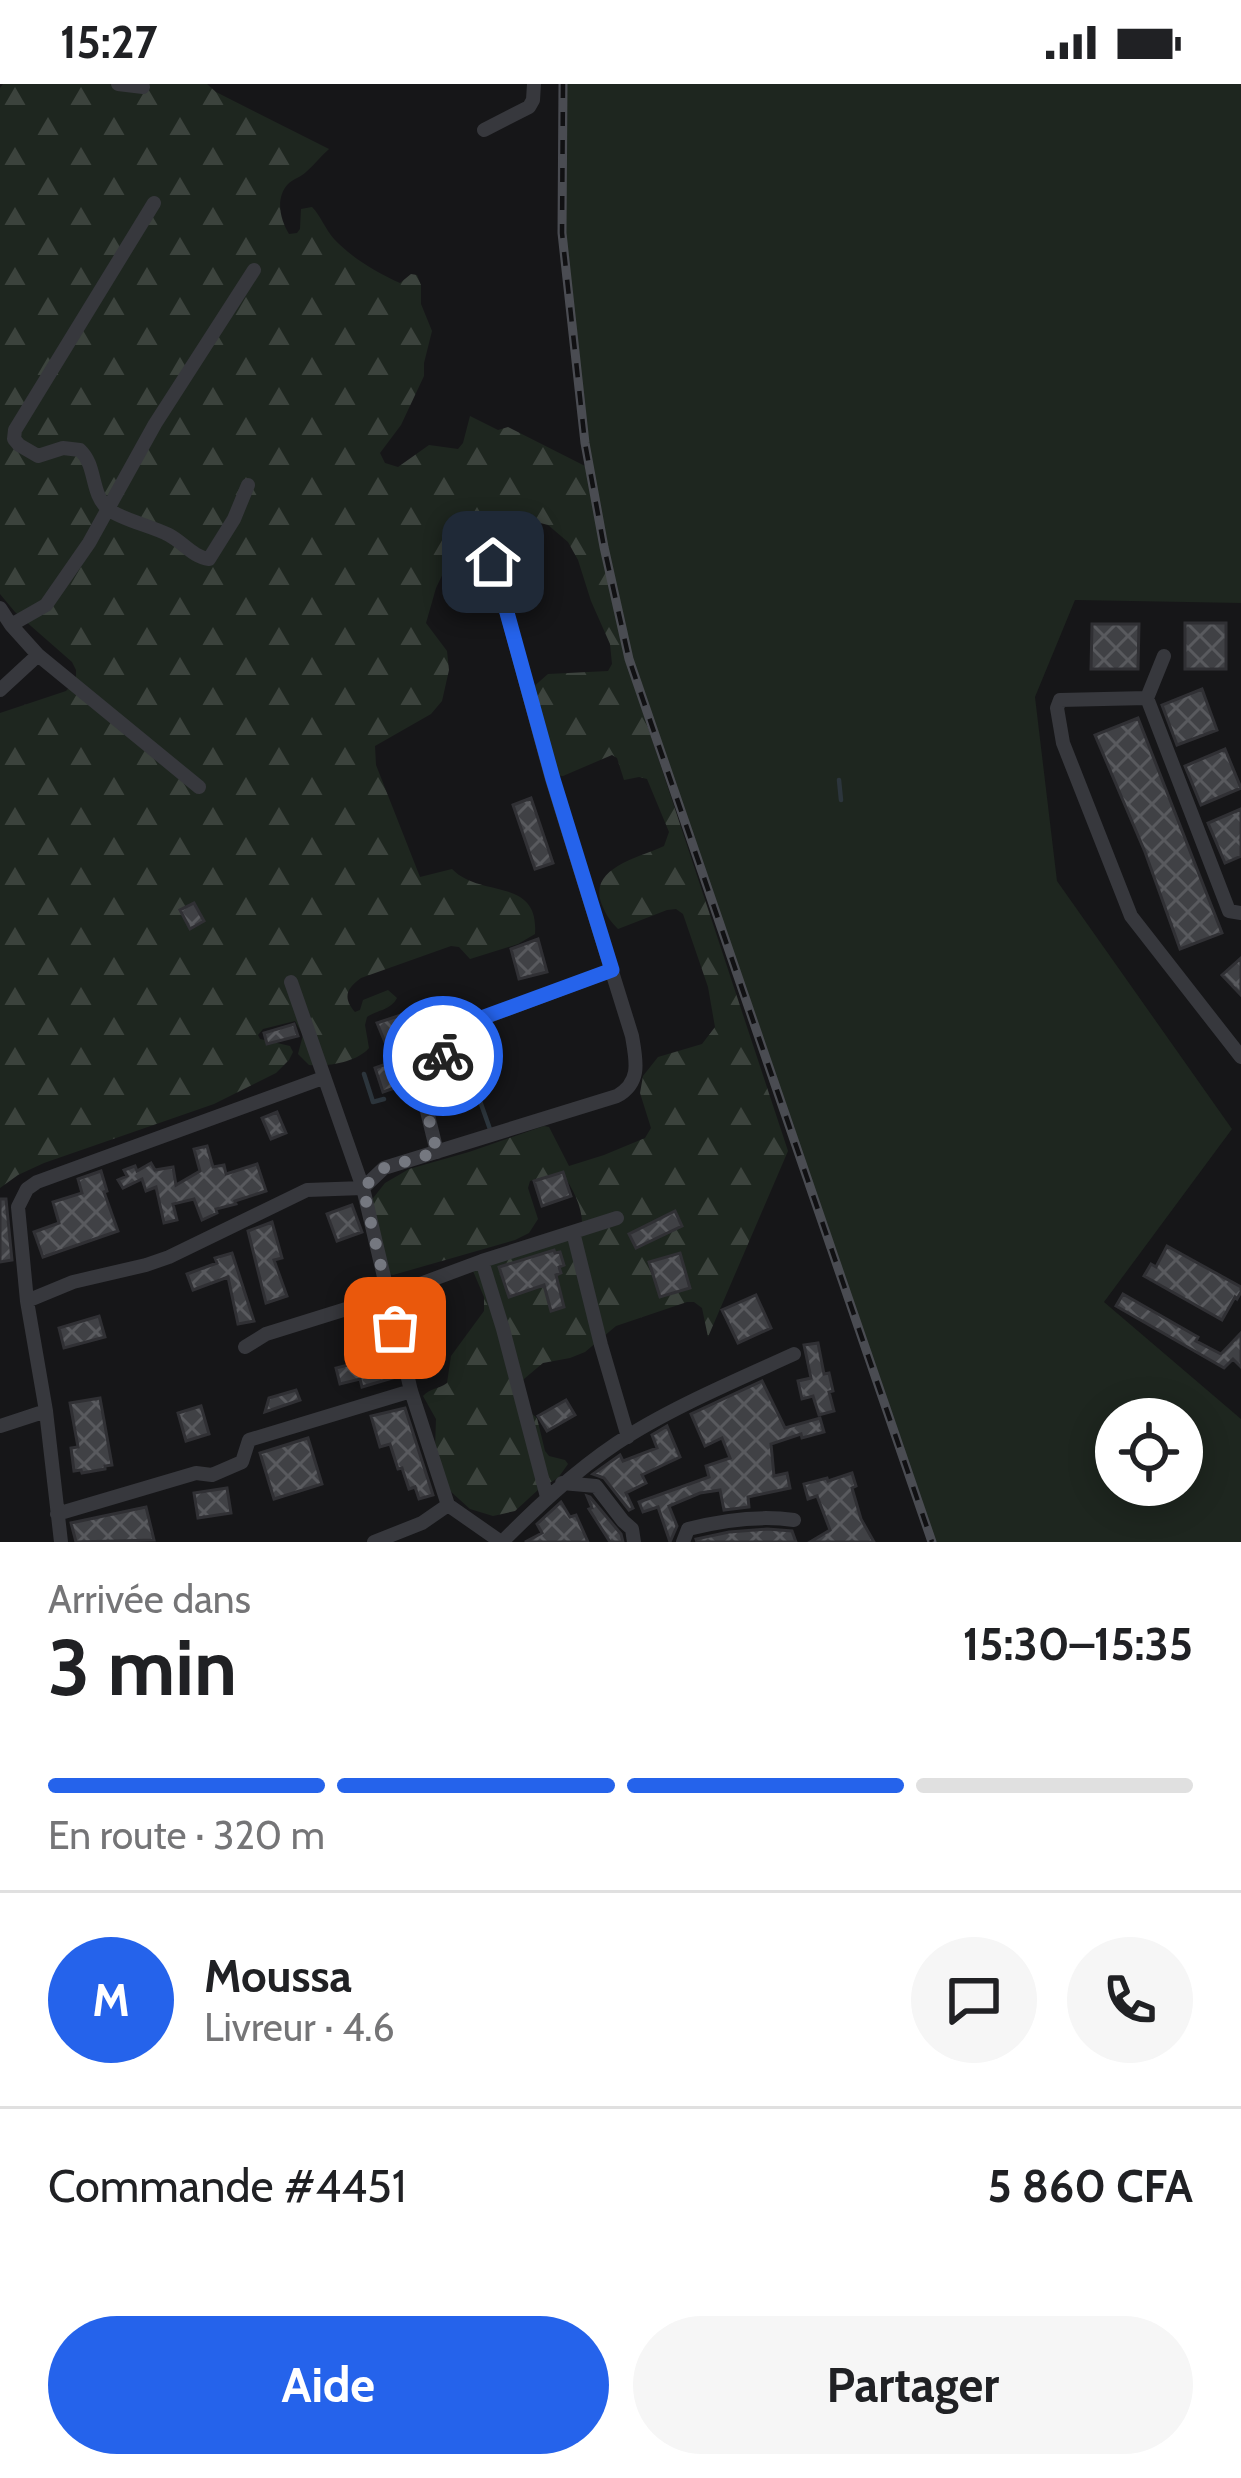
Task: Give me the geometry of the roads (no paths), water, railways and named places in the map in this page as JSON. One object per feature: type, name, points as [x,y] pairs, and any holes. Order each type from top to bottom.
[{"type":"street","points":[[118,84],[143,87]]},
{"type":"street","points":[[484,130],[529,107],[534,84]]},
{"type":"street","points":[[154,203],[15,430],[14,439],[38,456],[63,448],[80,449],[88,457],[95,490],[108,509],[174,537],[203,559],[209,559],[234,519],[248,485]]},
{"type":"street","points":[[11,625],[46,605],[254,270]]},
{"type":"street","points":[[27,1301],[74,1282],[169,1257],[307,1190],[363,1188],[384,1168],[629,1089],[636,1062],[493,562]]},
{"type":"street","points":[[0,608],[38,655],[199,788]]},
{"type":"street","points":[[0,690],[38,655]]},
{"type":"street","points":[[1164,656],[1147,698],[1229,911],[1241,913]]},
{"type":"street","points":[[1147,698],[1060,700],[1063,743],[1131,916],[1241,1058]]},
{"type":"street","points":[[437,1152],[425,1097],[442,1071],[447,1035],[454,1028],[612,970]]},
{"type":"street","points":[[291,982],[363,1188],[411,1391],[448,1505],[501,1542],[562,1484],[628,1437],[794,1354]]},
{"type":"street","points":[[61,1542],[27,1301],[18,1207],[27,1189],[323,1078]]},
{"type":"street","points":[[244,1347],[266,1334],[617,1218]]},
{"type":"street","points":[[573,1232],[628,1437]]},
{"type":"street","points":[[482,1261],[547,1497]]},
{"type":"street","points":[[57,1514],[196,1473],[220,1473],[242,1462],[249,1440],[411,1391]]},
{"type":"street","points":[[0,1426],[46,1411]]},
{"type":"street","points":[[562,1484],[596,1486],[632,1529],[634,1542]]},
{"type":"street","points":[[374,1542],[422,1523],[448,1505]]},
{"type":"street","points":[[683,1542],[688,1529],[703,1526],[764,1516],[794,1520]]},
{"type":"waterway","points":[[839,780],[841,800]]},
{"type":"waterway","points":[[364,1074],[373,1102],[384,1099]]},
{"type":"waterway","points":[[478,1080],[475,1087],[491,1132]]},
{"type":"railway","points":[[563,84],[562,233],[585,443],[629,659],[932,1542]]}]
